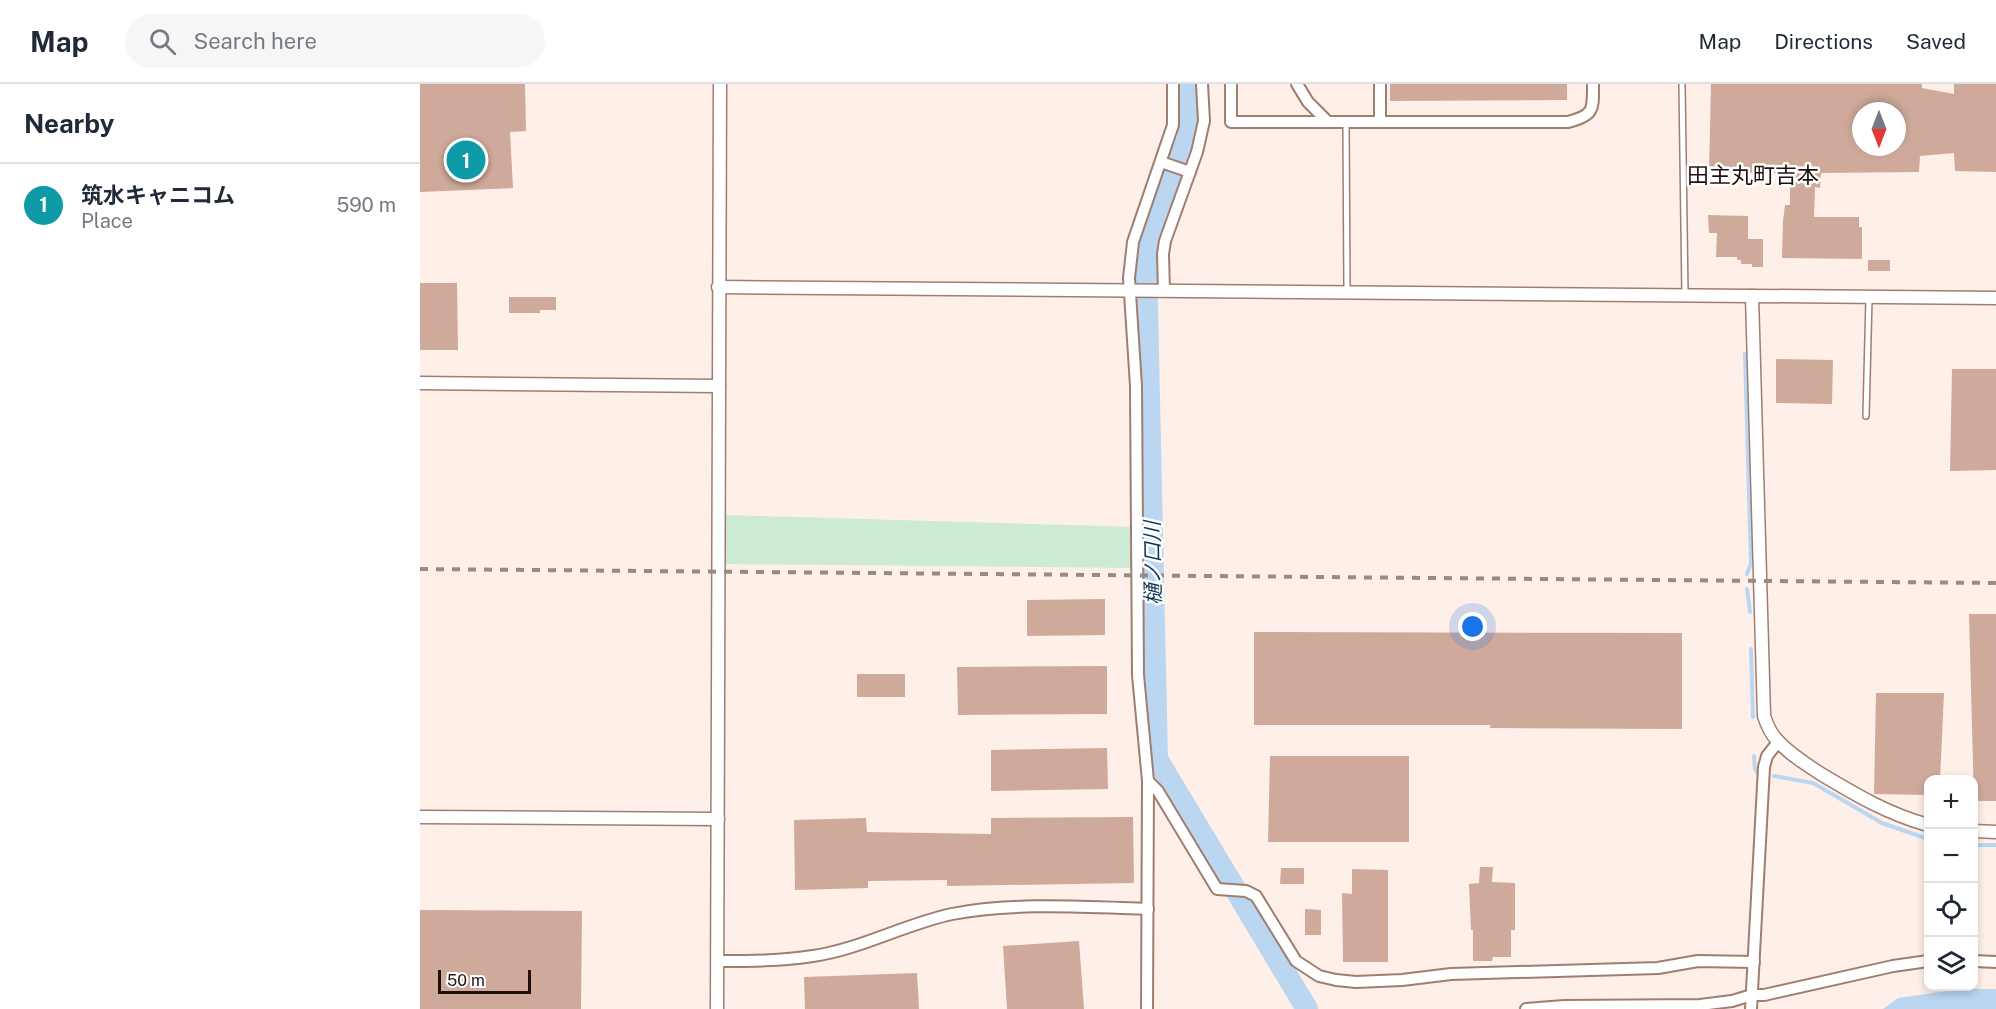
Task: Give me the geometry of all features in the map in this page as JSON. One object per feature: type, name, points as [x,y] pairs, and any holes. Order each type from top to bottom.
[{"type":"street","points":[[717,1009],[720,84]]},
{"type":"street","points":[[1146,1009],[1148,781],[1138,675],[1137,386],[1130,258],[1133,242],[1164,163],[1173,125],[1173,84]]},
{"type":"street","points":[[1161,291],[1165,241],[1204,121],[1202,84]]},
{"type":"street","points":[[1230,84],[1231,122],[1568,122],[1585,117],[1593,107],[1593,84]]},
{"type":"street","points":[[1297,84],[1308,102],[1328,122]]},
{"type":"street","points":[[1380,84],[1380,122]]},
{"type":"street","points":[[1164,163],[1188,172]]},
{"type":"street","points":[[718,287],[1996,298]]},
{"type":"street","points":[[1752,296],[1764,716],[1769,730],[1778,742],[1808,766],[1861,799],[1924,824]]},
{"type":"street","points":[[420,383],[718,386]]},
{"type":"street","points":[[1752,1002],[1764,766],[1767,756],[1778,742]]},
{"type":"street","points":[[1148,781],[1158,791],[1217,889],[1246,891],[1256,896],[1296,961],[1319,976],[1356,982],[1402,980],[1451,974],[1658,968],[1698,961],[1754,962]]},
{"type":"street","points":[[420,817],[718,819]]},
{"type":"street","points":[[1978,831],[1996,832]]},
{"type":"street","points":[[717,961],[762,961],[813,956],[839,950],[917,923],[954,914],[1002,909],[1066,907],[1148,909]]},
{"type":"street","points":[[1978,961],[1996,962]]},
{"type":"street","points":[[1526,1009],[1564,1006],[1700,1005],[1732,1001],[1752,1002],[1764,995],[1893,966],[1924,962]]},
{"type":"lane","points":[[1682,84],[1685,295]]},
{"type":"lane","points":[[1346,122],[1347,292]]},
{"type":"lane","points":[[1866,416],[1869,296]]},
{"type":"green space","points":[[724,515],[1134,527],[1134,568],[724,564]]},
{"type":"water","points":[[1996,989],[1996,1009],[1883,1009],[1898,998],[1947,991]]},
{"type":"building","points":[[420,84],[525,84],[526,131],[510,132],[513,188],[420,192]]},
{"type":"building","points":[[1390,84],[1567,84],[1567,100],[1390,101]]},
{"type":"building","points":[[1711,84],[1922,84],[1922,88],[1954,94],[1954,84],[1996,84],[1996,172],[1955,171],[1954,153],[1920,156],[1919,172],[1821,173],[1820,188],[1815,187],[1814,217],[1859,217],[1859,227],[1862,227],[1862,259],[1782,258],[1785,205],[1790,205],[1790,178],[1784,177],[1785,173],[1709,173]]},
{"type":"building","points":[[1708,215],[1748,216],[1748,239],[1763,239],[1763,267],[1741,264],[1741,260],[1737,260],[1737,257],[1716,257],[1717,233],[1709,233]]},
{"type":"building","points":[[1868,260],[1890,260],[1890,271],[1868,271]]},
{"type":"building","points":[[420,283],[457,283],[458,350],[420,350]]},
{"type":"building","points":[[509,297],[556,297],[556,310],[540,310],[540,313],[509,313]]},
{"type":"building","points":[[1776,359],[1833,360],[1832,404],[1776,403]]},
{"type":"building","points":[[1952,369],[1996,369],[1996,470],[1950,471]]},
{"type":"building","points":[[1105,599],[1105,635],[1027,636],[1027,600]]},
{"type":"building","points":[[1969,614],[1996,614],[1996,801],[1978,801],[1978,775],[1973,775]]},
{"type":"building","points":[[1254,632],[1682,633],[1682,729],[1490,728],[1490,725],[1254,725]]},
{"type":"building","points":[[1107,666],[1107,714],[958,715],[957,667]]},
{"type":"building","points":[[857,674],[905,674],[905,697],[857,697]]},
{"type":"building","points":[[1876,693],[1944,693],[1940,775],[1924,775],[1924,795],[1874,794]]},
{"type":"building","points":[[1107,748],[1108,789],[991,791],[991,750]]},
{"type":"building","points":[[1270,756],[1409,756],[1409,842],[1268,842]]},
{"type":"building","points":[[1133,817],[1134,883],[947,886],[947,880],[868,881],[868,888],[795,890],[794,820],[866,818],[867,832],[991,834],[991,818]]},
{"type":"building","points":[[1480,867],[1493,867],[1492,882],[1515,883],[1515,930],[1511,930],[1511,957],[1493,957],[1492,961],[1473,961],[1469,884],[1479,883]]},
{"type":"building","points":[[1281,868],[1304,868],[1304,884],[1280,884]]},
{"type":"building","points":[[1352,869],[1388,870],[1388,962],[1343,962],[1342,893],[1352,894]]},
{"type":"building","points":[[1305,909],[1321,910],[1321,935],[1305,935]]},
{"type":"building","points":[[420,910],[582,911],[581,1009],[420,1009]]},
{"type":"building","points":[[1079,941],[1084,1009],[1007,1009],[1003,946]]},
{"type":"building","points":[[917,973],[919,1009],[805,1009],[804,977]]},
{"type":"waterway","name":"樋ノ口川","points":[[1187,84],[1188,138],[1150,237],[1146,262],[1157,759],[1307,1009]]},
{"type":"waterway","points":[[1745,354],[1751,563],[1747,574]]},
{"type":"waterway","points":[[1747,589],[1750,612]]},
{"type":"waterway","points":[[1751,649],[1753,717]]},
{"type":"waterway","points":[[1754,756],[1755,769],[1758,773]]},
{"type":"waterway","points":[[1774,776],[1813,783],[1882,823],[1924,838]]},
{"type":"waterway","points":[[1978,845],[1996,845]]},
{"type":"railway","points":[[420,569],[1996,583]]},
{"type":"place","name":"筑水キャニコム","points":[[466,160]]},
{"type":"district","name":"田主丸町吉本","points":[[1753,175]]}]
